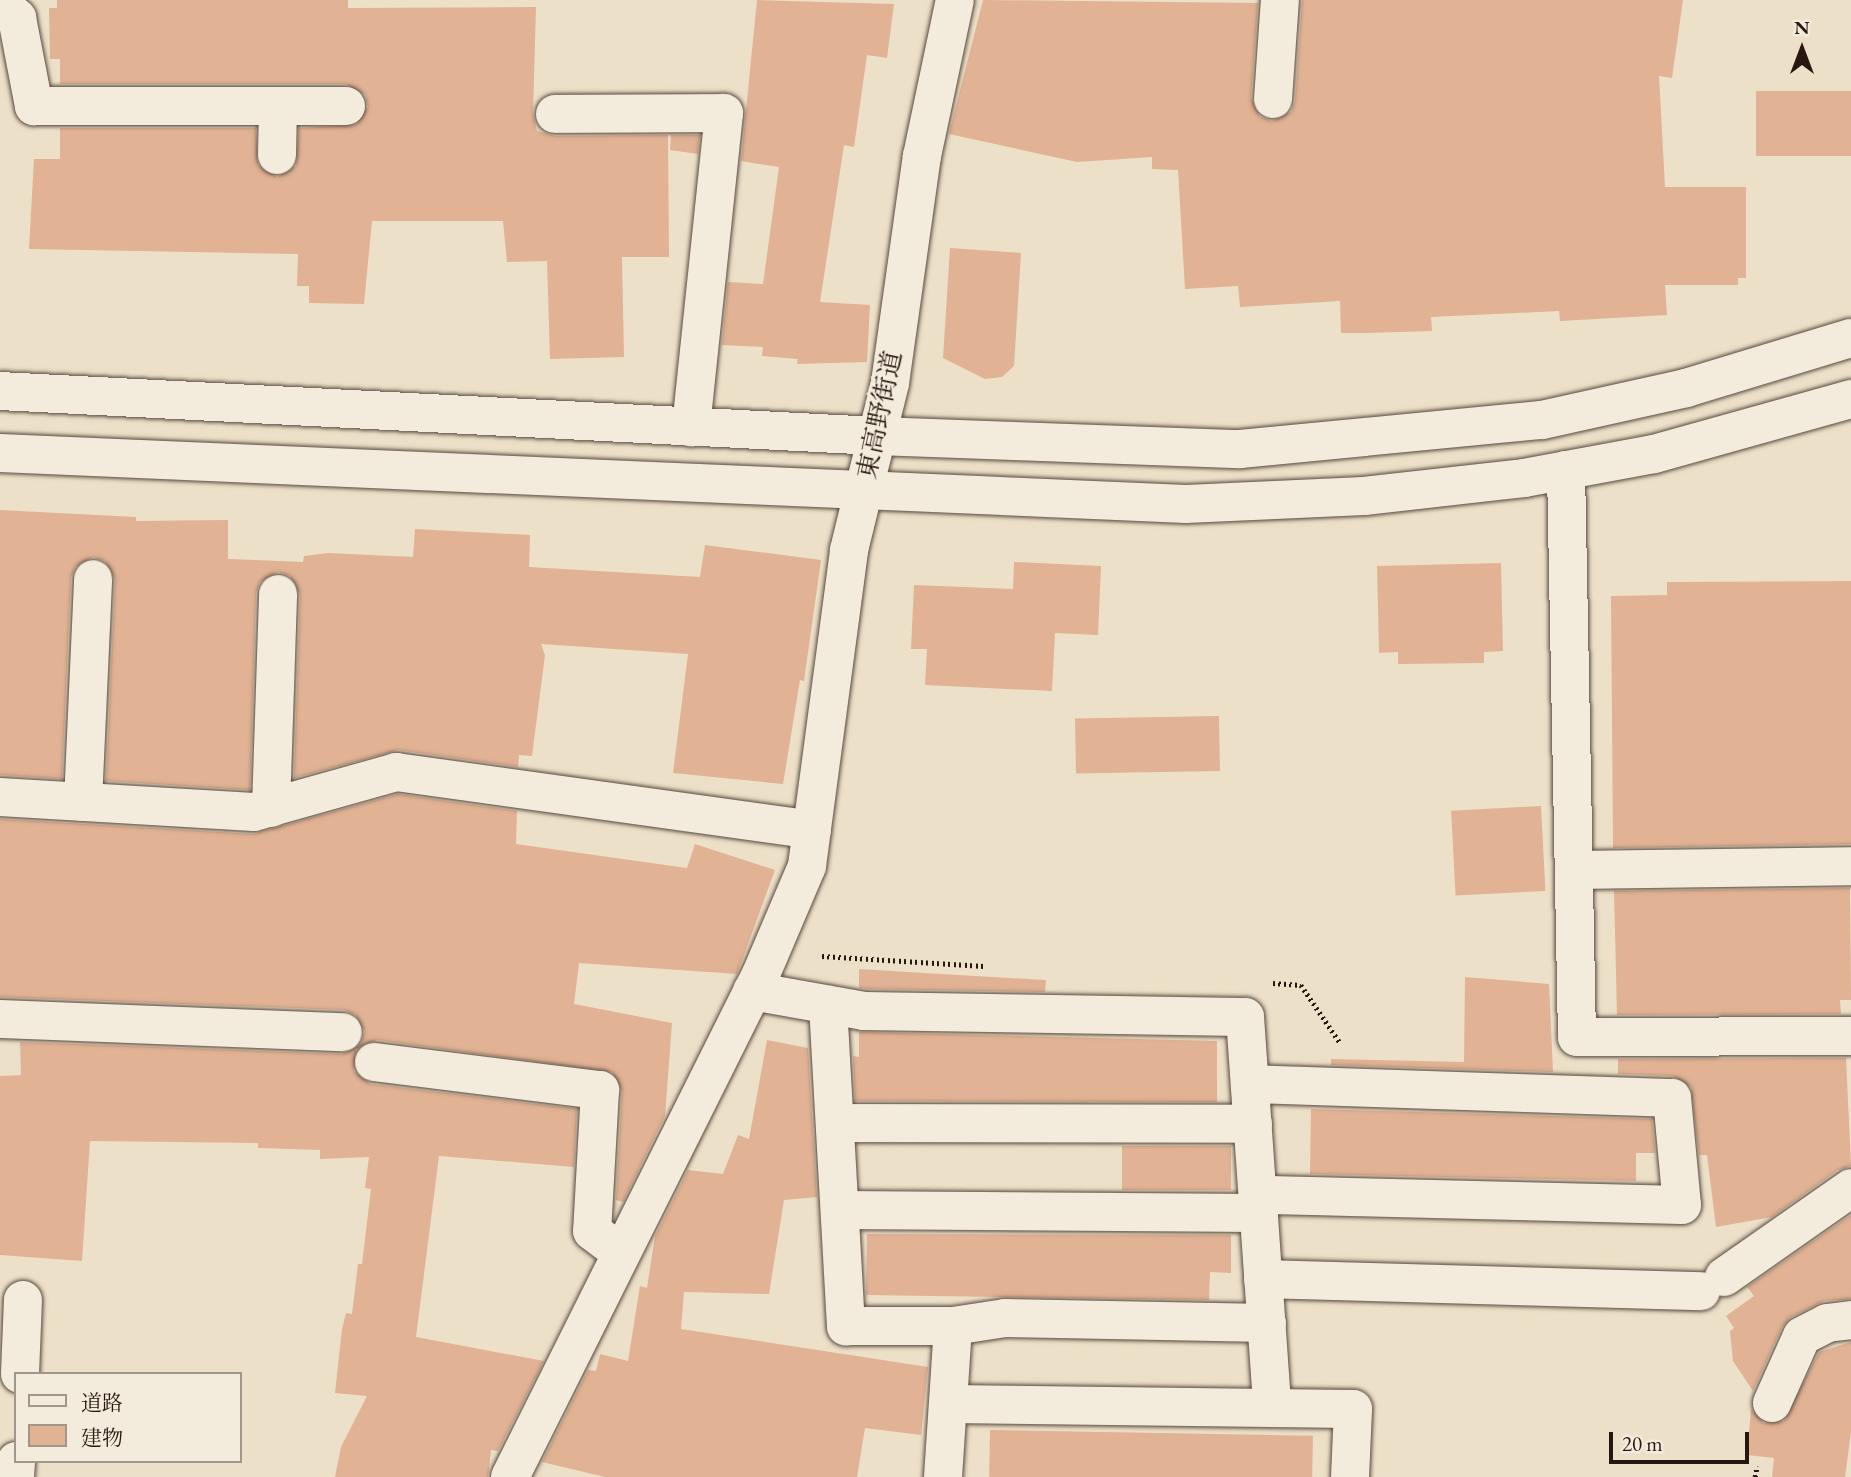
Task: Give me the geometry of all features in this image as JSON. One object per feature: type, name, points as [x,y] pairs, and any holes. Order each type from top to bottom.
[{"type":"street","name":"東高野街道","points":[[510,1477],[752,990],[807,866],[849,550],[891,383],[922,156],[955,0]]},
{"type":"street","points":[[1273,99],[1280,0]]},
{"type":"street","points":[[0,3],[18,18],[34,106],[346,106]]},
{"type":"street","points":[[277,155],[278,106]]},
{"type":"street","points":[[555,114],[724,113],[691,427]]},
{"type":"street","points":[[0,391],[877,436],[1240,449],[1402,436],[1555,417],[1686,388],[1851,338]]},
{"type":"street","points":[[0,453],[1186,504],[1364,496],[1566,470],[1654,454],[1851,399]]},
{"type":"street","points":[[1566,470],[1577,1037],[1851,1036]]},
{"type":"street","points":[[83,802],[93,579]]},
{"type":"street","points":[[271,808],[278,594]]},
{"type":"street","points":[[0,797],[254,812],[396,772],[811,830]]},
{"type":"street","points":[[1575,870],[1851,866]]},
{"type":"street","points":[[752,990],[863,1011],[1245,1017],[1272,1405]]},
{"type":"street","points":[[828,1004],[846,1326],[953,1326],[1005,1318],[1267,1323]]},
{"type":"street","points":[[0,1018],[343,1032]]},
{"type":"street","points":[[374,1062],[600,1090],[592,1231],[620,1252]]},
{"type":"street","points":[[840,1210],[1258,1204],[1682,1205],[1672,1098],[1250,1084]]},
{"type":"street","points":[[835,1123],[1252,1124]]},
{"type":"street","points":[[1264,1279],[1712,1284],[1851,1188]]},
{"type":"street","points":[[20,1372],[23,1300]]},
{"type":"street","points":[[1773,1403],[1802,1336],[1827,1323],[1851,1320]]},
{"type":"street","points":[[943,1477],[953,1326]]},
{"type":"street","points":[[948,1404],[1272,1405],[1353,1409],[1350,1477]]},
{"type":"path","points":[[1755,1477],[1757,1466]]},
{"type":"building","points":[[57,0],[348,0],[348,8],[536,7],[533,113],[537,131],[555,136],[668,135],[669,257],[622,257],[624,357],[550,359],[547,261],[507,262],[503,221],[372,221],[364,304],[309,303],[309,286],[297,286],[298,254],[29,249],[34,159],[60,159],[60,128],[256,128],[258,165],[277,177],[296,166],[299,128],[356,125],[368,107],[365,95],[346,84],[60,84],[60,59],[50,59],[49,8],[57,8]]},
{"type":"building","points":[[757,0],[894,4],[887,58],[867,55],[854,147],[844,145],[820,302],[870,305],[867,362],[797,364],[798,359],[762,356],[763,347],[722,345],[728,282],[763,284],[779,167],[741,161]]},
{"type":"building","points":[[983,0],[1258,3],[1251,98],[1260,117],[1272,121],[1291,112],[1295,101],[1302,0],[1683,0],[1672,78],[1659,76],[1665,187],[1746,187],[1746,278],[1738,278],[1738,285],[1665,285],[1667,315],[1560,321],[1559,311],[1431,317],[1432,331],[1367,333],[1341,333],[1340,301],[1240,307],[1238,286],[1185,289],[1178,170],[1152,169],[1152,157],[1077,162],[949,134]]},
{"type":"building","points":[[1756,91],[1851,91],[1851,156],[1756,156]]},
{"type":"building","points":[[671,135],[700,135],[698,154],[670,150]]},
{"type":"building","points":[[950,248],[1021,253],[1014,366],[1002,377],[985,379],[943,358]]},
{"type":"building","points":[[0,510],[136,517],[136,521],[228,520],[228,559],[303,562],[304,556],[328,553],[413,557],[415,529],[530,535],[529,567],[700,577],[705,545],[821,560],[804,681],[800,680],[783,784],[673,773],[688,654],[541,644],[545,655],[532,756],[519,755],[518,767],[398,750],[294,778],[300,595],[290,576],[278,572],[260,582],[256,593],[250,790],[106,781],[115,580],[105,561],[93,557],[75,567],[71,578],[62,779],[0,775]]},
{"type":"building","points":[[1014,562],[1101,566],[1098,635],[1055,633],[1052,691],[925,685],[927,649],[911,649],[914,585],[1013,589]]},
{"type":"building","points":[[1501,563],[1503,651],[1484,652],[1484,663],[1398,664],[1398,652],[1379,653],[1377,566]]},
{"type":"building","points":[[1851,581],[1851,844],[1613,848],[1611,596],[1667,595],[1667,582]]},
{"type":"building","points":[[1219,716],[1220,771],[1076,774],[1075,719]]},
{"type":"building","points":[[398,794],[517,811],[516,844],[687,868],[695,844],[775,870],[737,974],[579,963],[574,1004],[672,1023],[665,1116],[623,1202],[616,1200],[622,1091],[612,1072],[377,1040],[356,1049],[354,1071],[371,1084],[577,1109],[574,1167],[439,1156],[416,1337],[544,1361],[498,1451],[491,1450],[488,1477],[335,1477],[341,1447],[367,1396],[335,1393],[342,1329],[346,1313],[352,1314],[358,1264],[362,1264],[371,1189],[365,1188],[369,1157],[320,1159],[320,1150],[258,1148],[258,1143],[90,1141],[82,1261],[0,1255],[0,1076],[21,1075],[20,1042],[342,1054],[361,1044],[365,1032],[355,1014],[344,1010],[0,997],[0,819],[253,834]]},
{"type":"building","points":[[1541,806],[1545,891],[1456,896],[1451,811]]},
{"type":"building","points":[[1850,888],[1851,1000],[1840,1000],[1841,1014],[1617,1015],[1614,891]]},
{"type":"building","points":[[859,969],[1046,980],[1045,992],[866,989],[859,988]]},
{"type":"building","points":[[1465,977],[1549,984],[1553,1072],[1331,1065],[1331,1059],[1464,1062]]},
{"type":"building","points":[[859,1032],[1217,1041],[1217,1102],[855,1101],[853,1056],[859,1057]]},
{"type":"building","points":[[767,1040],[808,1048],[817,1197],[784,1200],[769,1294],[684,1292],[681,1329],[928,1367],[921,1435],[865,1428],[857,1477],[605,1477],[542,1462],[588,1370],[596,1371],[600,1354],[628,1361],[640,1286],[647,1288],[655,1236],[688,1170],[723,1174],[738,1135],[749,1139]]},
{"type":"building","points":[[1846,1058],[1851,1166],[1838,1170],[1772,1217],[1716,1227],[1707,1155],[1699,1155],[1691,1087],[1673,1076],[1618,1074],[1618,1059]]},
{"type":"building","points":[[1311,1109],[1652,1119],[1655,1153],[1636,1153],[1636,1181],[1310,1174]]},
{"type":"building","points":[[1122,1146],[1231,1146],[1231,1190],[1122,1190]]},
{"type":"building","points":[[1851,1215],[1851,1299],[1824,1301],[1791,1317],[1782,1327],[1753,1391],[1733,1361],[1730,1331],[1734,1328],[1726,1316],[1754,1296],[1747,1287]]},
{"type":"building","points":[[867,1234],[1231,1235],[1231,1273],[1210,1272],[1209,1300],[866,1295]]},
{"type":"building","points":[[1851,1342],[1851,1432],[1845,1477],[1772,1477],[1774,1458],[1747,1455],[1751,1409],[1764,1423],[1784,1421],[1819,1352]]},
{"type":"building","points":[[990,1430],[1313,1436],[1312,1477],[989,1477]]}]
